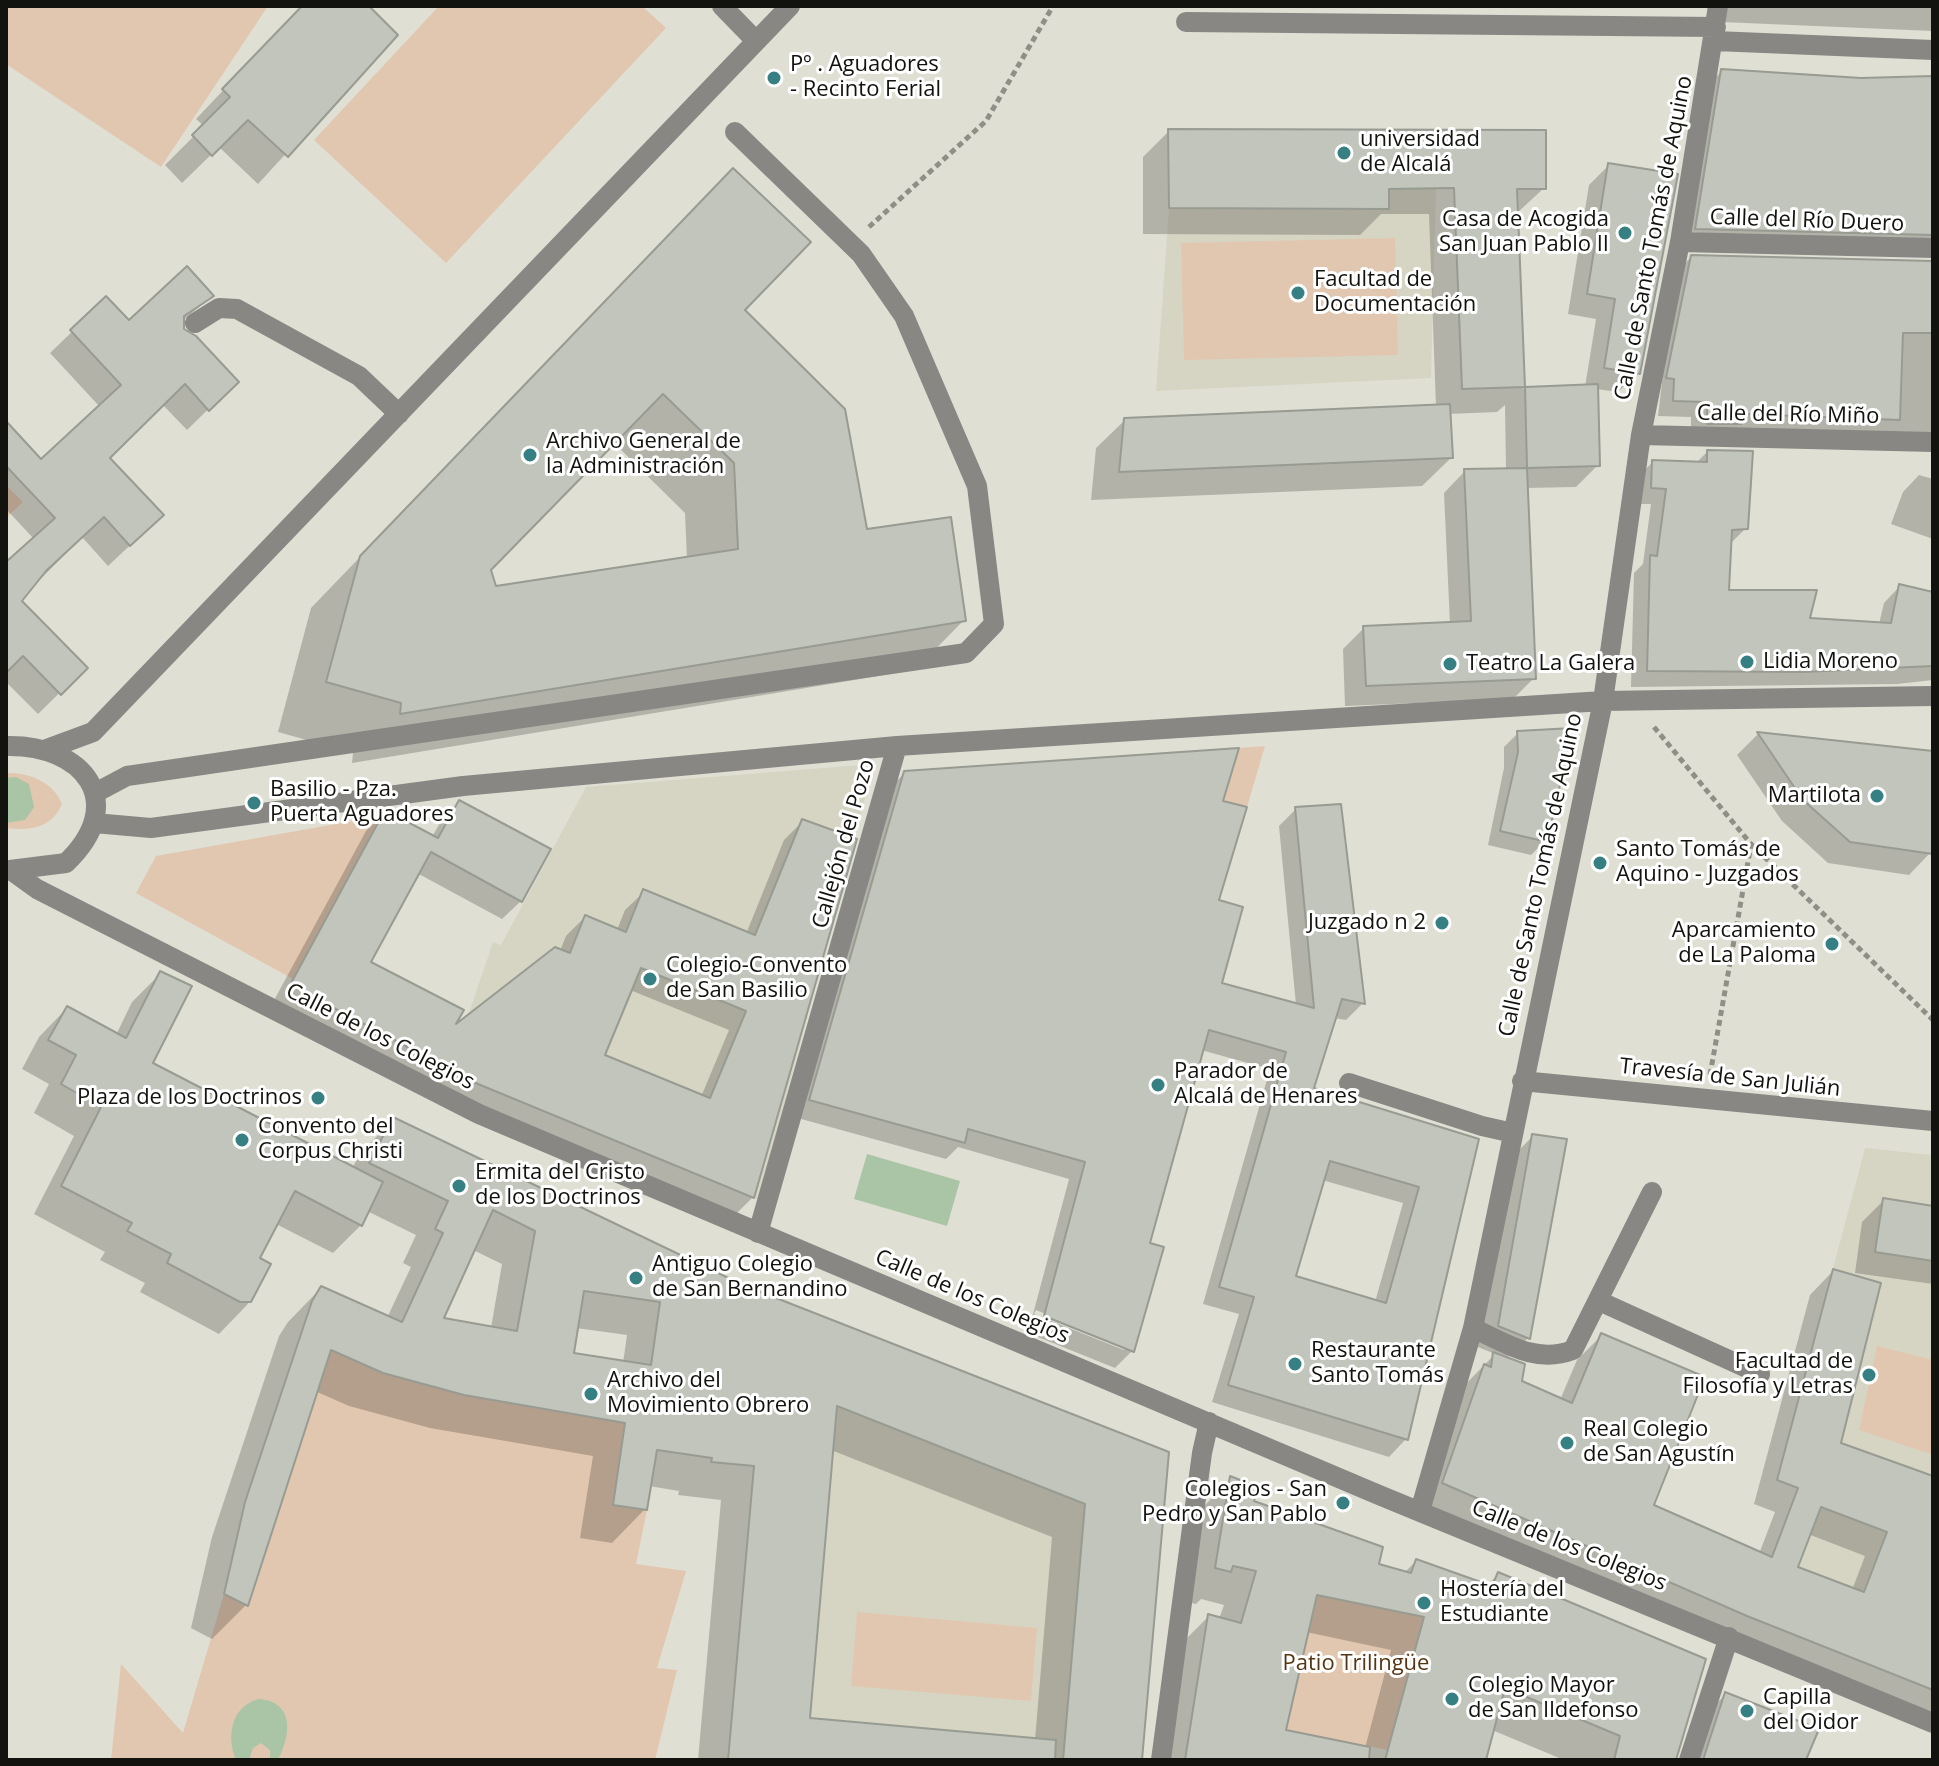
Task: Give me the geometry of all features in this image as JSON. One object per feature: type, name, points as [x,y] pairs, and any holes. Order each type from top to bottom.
[{"type":"street","points":[[722,6],[756,41]]},
{"type":"street","points":[[6,746],[47,749],[93,732],[790,6]]},
{"type":"street","name":"Calle de Santo Tomás de Aquino","points":[[1420,1511],[1473,1328],[1603,701],[1641,435],[1680,242],[1718,6]]},
{"type":"street","points":[[1186,22],[1370,14],[1933,50]]},
{"type":"street","points":[[97,792],[127,776],[966,653],[994,624],[977,486],[904,316],[850,243],[735,132]]},
{"type":"street","name":"Calle del Río Duero","points":[[1680,242],[1933,248]]},
{"type":"street","points":[[195,323],[219,308],[237,309],[359,376],[399,414]]},
{"type":"street","name":"Calle del Río Miño","points":[[1641,435],[1933,442]]},
{"type":"street","points":[[94,823],[151,828],[463,786],[897,746],[1603,701],[1933,696]]},
{"type":"street","points":[[85,771],[93,732]]},
{"type":"street","name":"Callejón del Pozo","points":[[758,1233],[897,746]]},
{"type":"street","points":[[9,870],[66,863],[87,839],[94,823],[97,792],[85,771],[47,749]]},
{"type":"street","name":"Calle de los Colegios","points":[[9,870],[37,889],[479,1114],[1420,1511],[1933,1723]]},
{"type":"street","name":"Travesía de San Julián","points":[[1522,1081],[1933,1121]]},
{"type":"street","points":[[1349,1083],[1513,1133]]},
{"type":"street","points":[[1473,1328],[1525,1352],[1552,1358],[1573,1350],[1652,1192]]},
{"type":"street","points":[[1599,1301],[1760,1374]]},
{"type":"street","points":[[1161,1760],[1202,1453],[1209,1422]]},
{"type":"street","points":[[1689,1760],[1729,1637]]},
{"type":"path","points":[[850,243],[986,121],[1053,6]]},
{"type":"path","points":[[1643,702],[1643,714],[1751,844],[1933,1020]]},
{"type":"path","points":[[1706,1100],[1751,844]]},
{"type":"shaded area","name":"Facultad de Documentación","points":[[1168,129],[1546,130],[1546,189],[1436,189],[1431,378],[1156,391],[1169,208]]},
{"type":"shaded area","name":"Colegio-Convento de San Basilio","points":[[874,764],[759,1200],[481,1085],[445,1067],[473,1016],[469,1013],[493,942],[501,945],[586,787]]},
{"type":"shaded area","points":[[16,777],[29,784],[34,807],[25,820],[6,823],[6,778]]},
{"type":"shaded area","name":"Facultad de Filosofía y Letras","points":[[1865,1148],[1933,1155],[1933,1689],[1747,1616],[1798,1488],[1777,1480]]},
{"type":"shaded area","points":[[867,1154],[960,1181],[947,1226],[854,1199]]},
{"type":"shaded area","points":[[768,1295],[1169,1452],[1142,1760],[728,1760]]},
{"type":"shaded area","points":[[259,1699],[271,1701],[284,1713],[287,1721],[286,1740],[278,1760],[270,1760],[270,1750],[261,1743],[253,1748],[249,1760],[236,1760],[231,1742],[233,1724],[242,1708]]},
{"type":"green space","points":[[6,6],[268,6],[161,167],[6,64]]},
{"type":"green space","points":[[439,6],[642,6],[666,28],[446,263],[314,140]]},
{"type":"green space","points":[[1395,238],[1398,355],[1184,360],[1181,243]]},
{"type":"green space","points":[[6,485],[23,502],[6,518]]},
{"type":"green space","points":[[1265,746],[1247,807],[1187,791],[1227,785],[1239,748]]},
{"type":"green space","points":[[6,773],[23,774],[47,784],[62,804],[58,812],[39,826],[6,828]]},
{"type":"green space","points":[[381,816],[293,979],[136,893],[156,856]]},
{"type":"green space","points":[[1877,1346],[1933,1360],[1933,1455],[1859,1430]]},
{"type":"green space","points":[[331,1350],[402,1377],[475,1396],[625,1423],[614,1505],[647,1510],[636,1564],[686,1571],[657,1668],[677,1670],[655,1760],[111,1760],[121,1664],[183,1733],[224,1594],[248,1606]]},
{"type":"green space","name":"Patio Trilingüe","points":[[1317,1595],[1424,1617],[1388,1750],[1286,1730]]},
{"type":"green space","points":[[857,1612],[1037,1628],[1031,1701],[851,1686]]},
{"type":"building","points":[[302,6],[369,6],[398,35],[288,157],[248,120],[212,156],[192,135],[230,97],[222,89]]},
{"type":"building","points":[[1721,69],[1861,78],[1933,76],[1933,235],[1695,229]]},
{"type":"building","points":[[1168,129],[1546,130],[1546,189],[1517,189],[1525,387],[1462,389],[1454,188],[1389,189],[1389,209],[1169,208]]},
{"type":"building","name":"Casa de Acogida San Juan Pablo II","points":[[1608,163],[1678,174],[1640,374],[1604,368],[1615,299],[1587,294]]},
{"type":"building","name":"Archivo General de la Administración","points":[[733,168],[811,242],[745,310],[845,409],[867,529],[951,517],[966,621],[400,714],[401,703],[326,682],[360,556]],"holes":[[[663,394],[734,463],[738,549],[496,586],[491,570]]]},
{"type":"building","points":[[1691,255],[1933,261],[1933,333],[1903,333],[1900,420],[1744,414],[1742,424],[1707,424],[1707,402],[1673,401],[1674,379],[1666,378]]},
{"type":"building","points":[[187,266],[214,296],[184,316],[184,329],[196,336],[239,382],[209,411],[185,384],[110,458],[164,515],[130,546],[104,517],[46,571],[22,601],[88,668],[61,695],[23,656],[6,673],[6,562],[55,518],[6,466],[6,421],[41,459],[121,385],[70,330],[106,296],[129,320]]},
{"type":"building","points":[[1598,384],[1600,466],[1527,468],[1525,387]]},
{"type":"building","points":[[1450,404],[1453,458],[1119,472],[1124,418]]},
{"type":"building","points":[[1707,450],[1753,451],[1748,529],[1732,530],[1729,590],[1817,590],[1810,618],[1891,623],[1899,584],[1933,592],[1933,666],[1804,672],[1647,671],[1650,555],[1657,556],[1666,489],[1651,488],[1652,460],[1707,462]]},
{"type":"building","points":[[1527,468],[1536,679],[1366,686],[1363,626],[1471,621],[1464,469]]},
{"type":"building","points":[[1573,728],[1547,842],[1500,831],[1518,752],[1517,731]]},
{"type":"building","points":[[1757,732],[1933,751],[1933,854],[1850,842],[1803,800]]},
{"type":"building","points":[[1239,748],[1223,801],[1247,807],[1219,900],[1243,907],[1222,983],[1314,1008],[1295,807],[1341,804],[1365,1004],[1342,999],[1314,1088],[1479,1139],[1408,1440],[1228,1385],[1254,1297],[1219,1287],[1286,1052],[1209,1030],[1150,1243],[1164,1247],[1134,1352],[1044,1316],[1085,1162],[968,1129],[965,1143],[809,1100],[904,771]],"holes":[[[1330,1161],[1419,1187],[1386,1303],[1296,1276]]]},
{"type":"building","points":[[459,800],[551,849],[522,902],[431,852],[371,962],[464,1010],[456,1024],[555,947],[570,953],[585,915],[626,932],[643,889],[755,935],[802,819],[857,839],[754,1198],[478,1084],[290,985],[385,810],[438,838]],"holes":[[[641,968],[746,1011],[710,1098],[605,1055]]]},
{"type":"building","name":"Convento del Corpus Christi","points":[[160,971],[192,986],[153,1063],[383,1182],[362,1226],[295,1191],[260,1258],[271,1264],[251,1302],[240,1302],[167,1263],[171,1254],[127,1231],[132,1223],[61,1186],[101,1107],[61,1084],[76,1055],[48,1040],[67,1006],[126,1038]]},
{"type":"building","points":[[393,1117],[743,1285],[1169,1452],[1142,1760],[1063,1760],[1085,1504],[837,1406],[810,1718],[1056,1740],[1055,1760],[728,1760],[754,1466],[711,1462],[712,1458],[657,1450],[647,1510],[613,1505],[625,1423],[464,1395],[383,1373],[331,1350],[248,1606],[224,1594],[245,1502],[312,1301],[321,1286],[402,1322],[443,1233],[435,1229],[448,1201],[369,1163]],"holes":[[[493,1210],[535,1231],[517,1331],[444,1318]],[[584,1291],[660,1302],[651,1365],[574,1353]]]},
{"type":"building","points":[[1532,1134],[1567,1139],[1530,1339],[1498,1326]]},
{"type":"building","points":[[1883,1198],[1933,1206],[1933,1261],[1875,1252]]},
{"type":"building","points":[[1833,1269],[1881,1283],[1841,1443],[1933,1476],[1933,1690],[1747,1616],[1442,1483],[1484,1364],[1491,1367],[1493,1352],[1525,1364],[1522,1381],[1572,1403],[1601,1333],[1705,1377],[1654,1505],[1772,1557],[1798,1488],[1777,1480]],"holes":[[[1821,1507],[1887,1532],[1864,1592],[1798,1567]]]},
{"type":"building","points":[[1230,1476],[1258,1487],[1254,1501],[1383,1547],[1379,1564],[1411,1573],[1416,1559],[1492,1586],[1498,1572],[1706,1659],[1676,1760],[1614,1760],[1620,1736],[1505,1688],[1486,1760],[1385,1760],[1424,1617],[1317,1595],[1286,1730],[1370,1747],[1369,1760],[1185,1760],[1208,1614],[1241,1623],[1256,1571],[1233,1566],[1231,1572],[1215,1568]]},
{"type":"building","name":"Capilla del Oidor","points":[[1725,1692],[1819,1729],[1806,1760],[1703,1760]]},
{"type":"place","name":"Pº . Aguadores - Recinto Ferial","points":[[774,78]]},
{"type":"place","name":"universidad de Alcalá","points":[[1344,153]]},
{"type":"place","name":"Casa de Acogida San Juan Pablo II","points":[[1625,233]]},
{"type":"place","name":"Facultad de Documentación","points":[[1298,293]]},
{"type":"place","name":"Archivo General de la Administración","points":[[530,455]]},
{"type":"place","name":"Lidia Moreno","points":[[1747,662]]},
{"type":"place","name":"Teatro La Galera","points":[[1450,664]]},
{"type":"place","name":"Martilota","points":[[1877,796]]},
{"type":"place","name":"Basilio - Pza. Puerta Aguadores","points":[[254,803]]},
{"type":"place","name":"Santo Tomás de Aquino - Juzgados","points":[[1600,863]]},
{"type":"place","name":"Juzgado n 2","points":[[1442,923]]},
{"type":"place","name":"Aparcamiento de La Paloma","points":[[1832,944]]},
{"type":"place","name":"Colegio-Convento de San Basilio","points":[[650,979]]},
{"type":"place","name":"Parador de Alcalá de Henares","points":[[1158,1085]]},
{"type":"place","name":"Plaza de los Doctrinos","points":[[318,1098]]},
{"type":"place","name":"Convento del Corpus Christi","points":[[242,1140]]},
{"type":"place","name":"Ermita del Cristo de los Doctrinos","points":[[459,1186]]},
{"type":"place","name":"Antiguo Colegio de San Bernandino","points":[[636,1278]]},
{"type":"place","name":"Restaurante Santo Tomás","points":[[1295,1364]]},
{"type":"place","name":"Facultad de Filosofía y Letras","points":[[1869,1375]]},
{"type":"place","name":"Archivo del Movimiento Obrero","points":[[591,1394]]},
{"type":"place","name":"Real Colegio de San Agustín","points":[[1567,1443]]},
{"type":"place","name":"Colegios - San Pedro y San Pablo","points":[[1343,1503]]},
{"type":"place","name":"Hostería del Estudiante","points":[[1424,1603]]},
{"type":"place","name":"Colegio Mayor de San Ildefonso","points":[[1452,1699]]},
{"type":"place","name":"Capilla del Oidor","points":[[1747,1711]]}]
